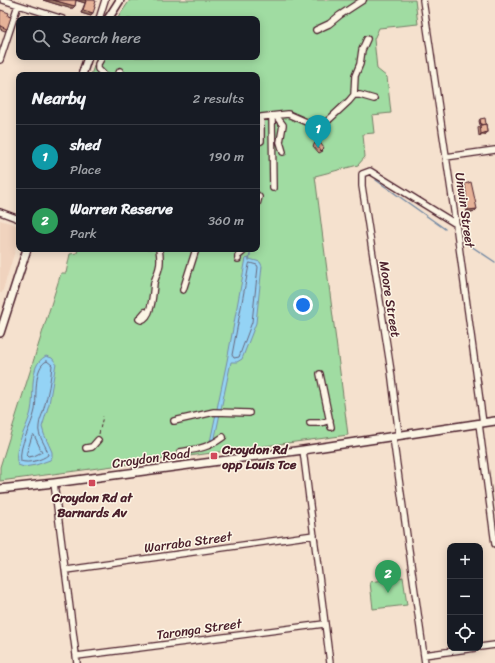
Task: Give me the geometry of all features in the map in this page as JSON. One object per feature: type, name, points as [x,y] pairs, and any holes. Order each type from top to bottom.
[{"type":"main road","points":[[110,16],[120,0]]},
{"type":"main road","points":[[83,72],[87,60]]},
{"type":"main road","points":[[0,334],[26,252]]},
{"type":"main road","name":"Croydon Road","points":[[0,489],[303,450],[495,421]]},
{"type":"street","points":[[3,0],[53,16]]},
{"type":"street","points":[[100,16],[105,0]]},
{"type":"street","points":[[316,30],[329,24],[340,15],[364,0]]},
{"type":"street","name":"Unwin Street","points":[[423,0],[456,224],[495,544]]},
{"type":"street","points":[[0,60],[18,5]]},
{"type":"street","points":[[260,141],[261,117],[288,114],[320,128],[349,101],[354,95],[355,76],[360,64],[362,50],[367,39]]},
{"type":"street","points":[[101,60],[98,67],[102,72]]},
{"type":"street","points":[[354,95],[374,99]]},
{"type":"street","points":[[274,116],[283,125],[280,142],[283,152]]},
{"type":"street","points":[[273,188],[274,116]]},
{"type":"street","points":[[446,157],[495,150]]},
{"type":"street","name":"Moore Street","points":[[425,663],[396,436],[391,371],[362,186],[362,174],[370,171],[456,224]]},
{"type":"street","points":[[0,212],[16,217]]},
{"type":"street","points":[[141,327],[143,320],[149,311],[153,298],[154,284],[160,267],[159,252]]},
{"type":"street","points":[[183,290],[195,252]]},
{"type":"street","points":[[238,259],[238,256],[243,252]]},
{"type":"street","points":[[143,320],[139,319],[145,312]]},
{"type":"street","points":[[310,423],[331,423],[320,374]]},
{"type":"street","points":[[174,421],[214,412],[249,413]]},
{"type":"street","points":[[180,452],[202,449],[215,443],[223,436]]},
{"type":"street","points":[[86,448],[92,447],[98,440]]},
{"type":"street","points":[[303,450],[330,663]]},
{"type":"street","points":[[54,483],[77,663]]},
{"type":"street","name":"Warraba Street","points":[[66,570],[314,535]]},
{"type":"street","name":"Taronga Street","points":[[77,656],[324,624]]},
{"type":"street","points":[[483,647],[495,645]]},
{"type":"street","points":[[424,655],[453,651]]},
{"type":"path","points":[[98,440],[103,416]]},
{"type":"shaded area","points":[[0,220],[16,225],[16,248],[2,293],[0,293]]},
{"type":"green space","points":[[130,0],[415,0],[418,24],[379,28],[374,39],[377,69],[387,77],[391,113],[372,115],[374,133],[363,134],[365,157],[358,165],[315,176],[348,435],[0,481],[0,467],[61,273],[66,273],[70,254],[77,252],[260,252],[260,72],[92,72],[96,60],[260,60],[260,16],[119,16]]},
{"type":"green space","points":[[403,577],[407,605],[373,609],[370,582]]},
{"type":"water","points":[[246,258],[260,262],[262,266],[256,323],[242,359],[237,362],[231,362],[214,442],[210,442],[227,361]]},
{"type":"water","points":[[46,356],[52,358],[56,363],[49,404],[42,427],[52,452],[52,457],[50,460],[36,465],[24,467],[18,465],[17,452],[31,411],[36,367]]},
{"type":"building","points":[[53,0],[76,0],[75,6]]},
{"type":"building","points":[[85,0],[96,1],[93,13],[83,10]]},
{"type":"building","points":[[1,10],[9,13],[8,16],[11,17],[7,29],[0,26]]},
{"type":"building","points":[[485,118],[486,124],[481,125],[480,119]]},
{"type":"building","points":[[486,124],[487,132],[481,134],[480,125]]},
{"type":"building","points":[[318,140],[324,148],[321,151],[315,143]]},
{"type":"building","points":[[471,182],[477,209],[468,210],[465,184]]},
{"type":"waterway","points":[[376,180],[445,229]]},
{"type":"waterway","points":[[471,246],[495,262]]},
{"type":"waterway","points":[[249,260],[250,252]]},
{"type":"place","name":"shed","points":[[318,148]]},
{"type":"place","name":"Croydon Rd opp Louis Tce","points":[[214,456]]},
{"type":"place","name":"Croydon Rd at Barnards Av","points":[[92,483]]},
{"type":"place","name":"Warren Reserve","points":[[388,593]]}]
